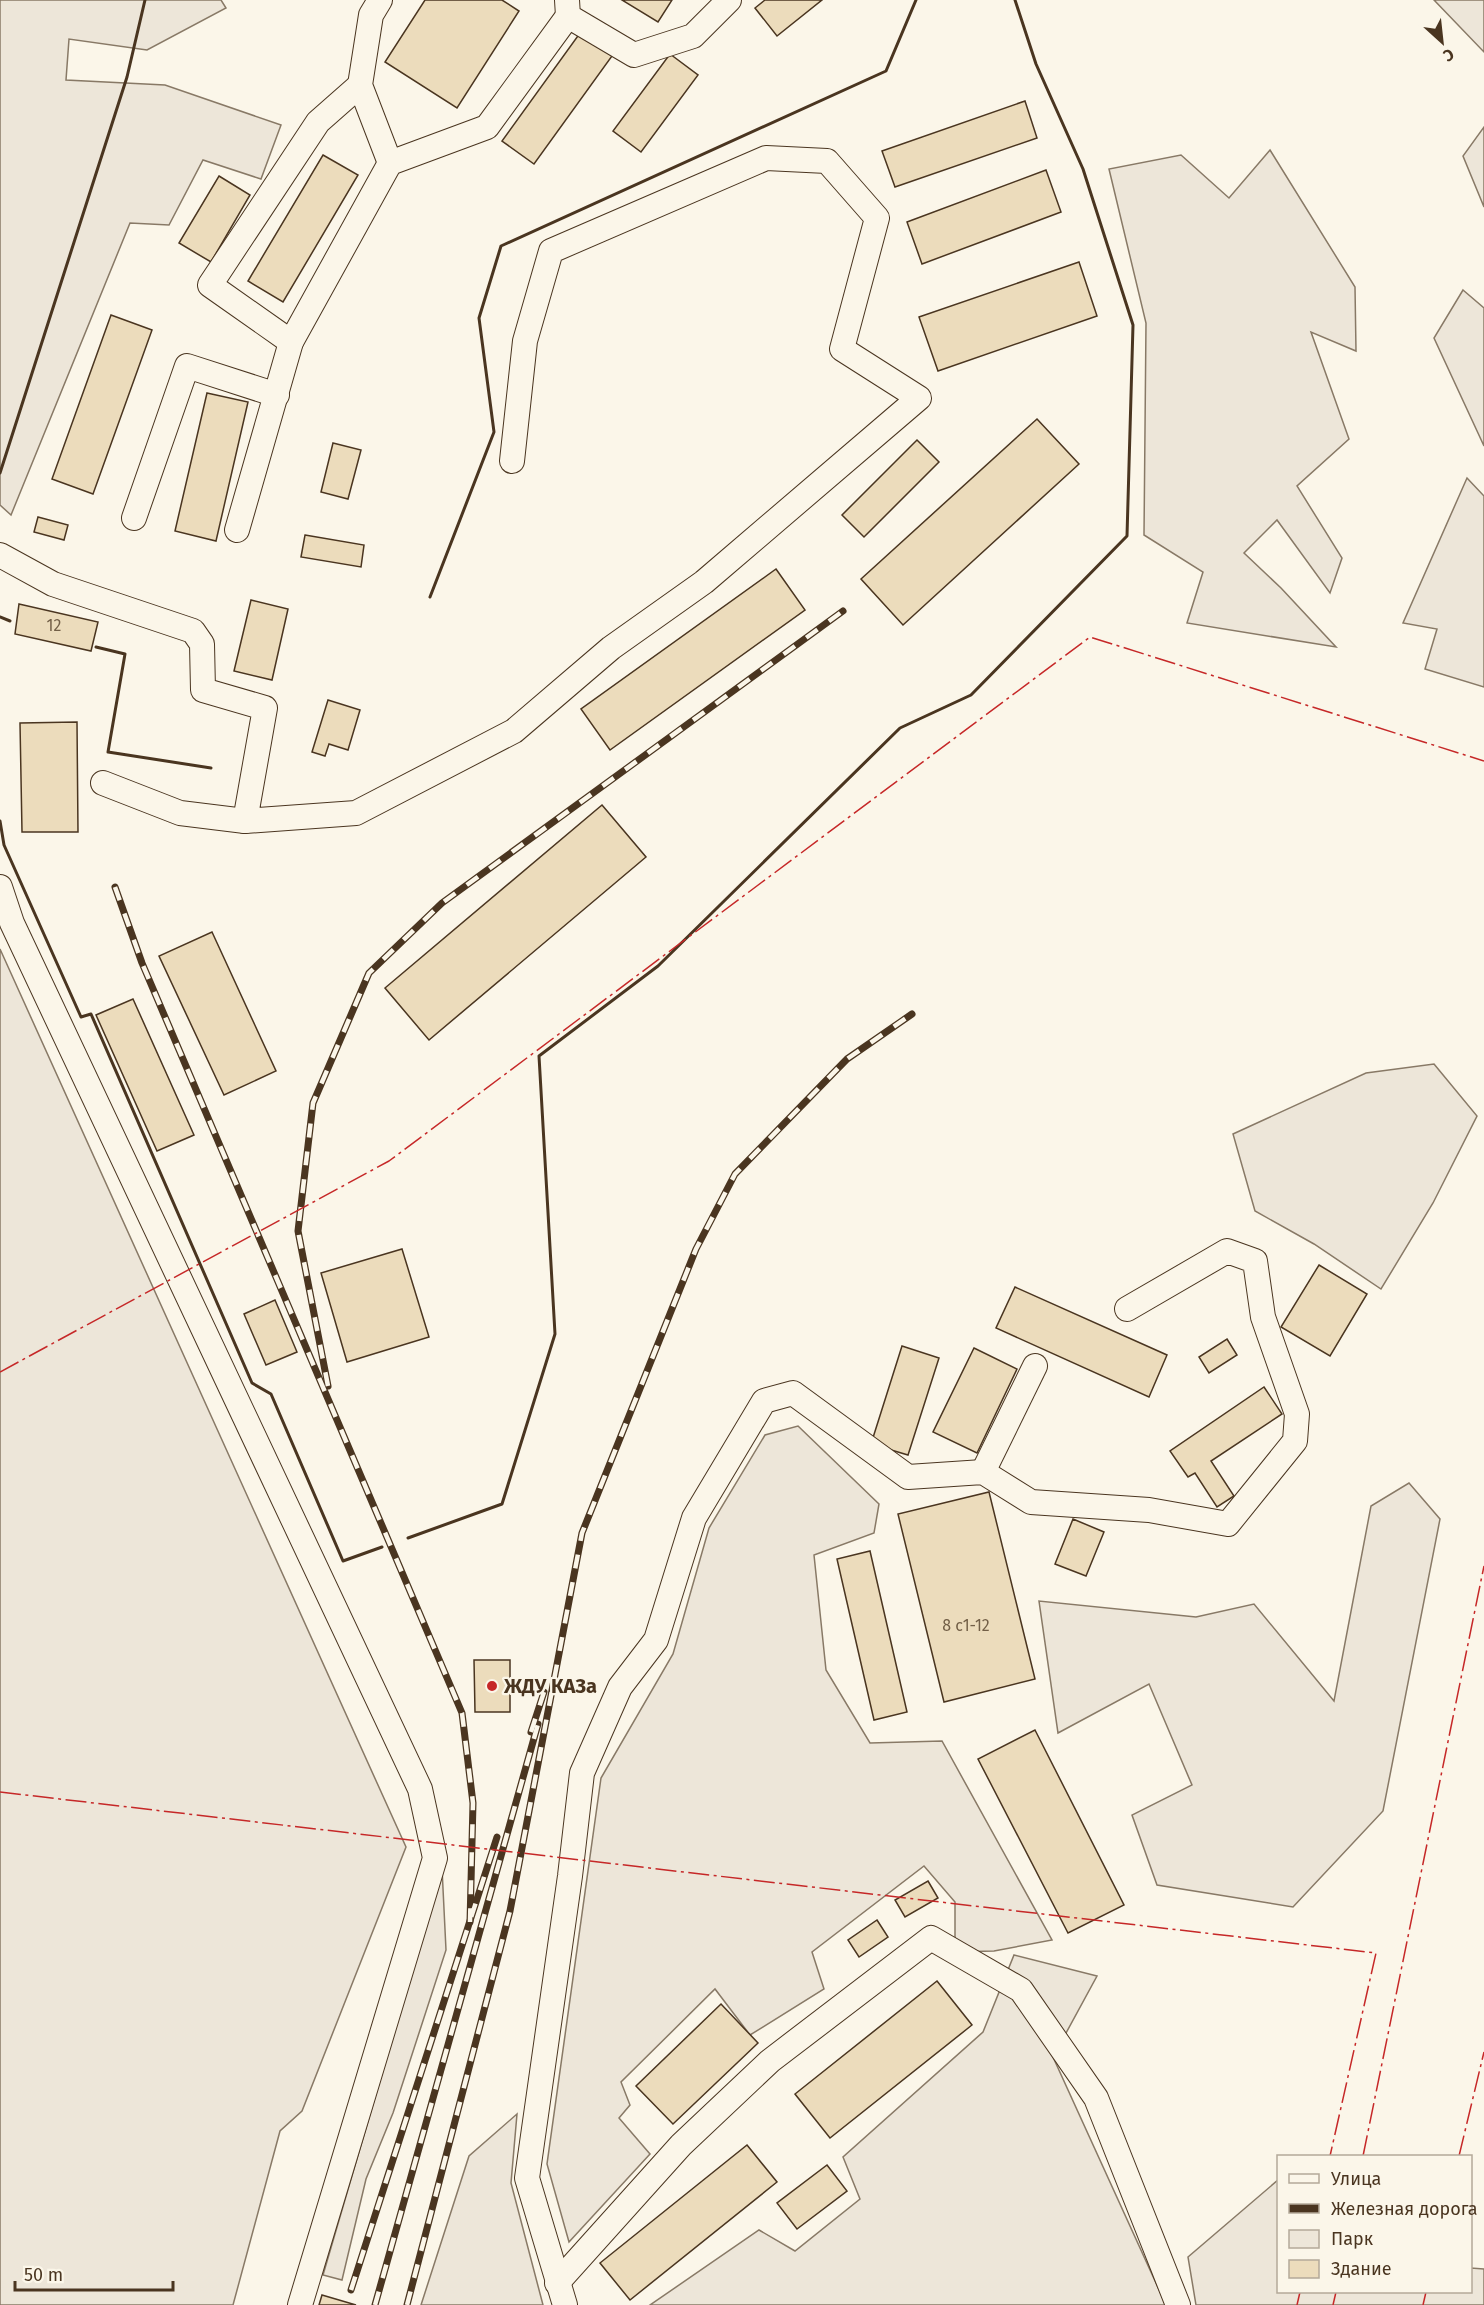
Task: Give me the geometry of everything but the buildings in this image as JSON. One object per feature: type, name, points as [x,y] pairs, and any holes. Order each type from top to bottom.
[{"type":"lane","points":[[380,0],[371,15],[360,85],[390,163]]},
{"type":"lane","points":[[237,530],[291,342],[390,163],[487,127],[568,8],[634,55],[693,36],[729,0]]},
{"type":"lane","points":[[291,342],[210,285],[318,122],[360,85]]},
{"type":"lane","points":[[102,783],[180,813],[245,821],[356,813],[514,731],[611,648],[704,582],[920,398],[842,349],[877,218],[827,161],[766,158],[551,250],[525,341],[512,461]]},
{"type":"lane","points":[[134,518],[187,366],[277,395]]},
{"type":"lane","points":[[0,555],[53,584],[194,631],[202,644],[203,690],[265,708],[245,821]]},
{"type":"lane","points":[[0,887],[12,923],[420,1789],[435,1858],[300,2305]]},
{"type":"lane","points":[[561,2294],[526,2178],[570,1876],[582,1773],[620,1687],[656,1640],[694,1518],[764,1401],[793,1393],[908,1477],[983,1472],[1031,1502],[1149,1510],[1228,1524],[1294,1441],[1297,1414],[1263,1317],[1255,1261],[1227,1251],[1127,1309]]},
{"type":"lane","points":[[983,1472],[1035,1366]]},
{"type":"lane","points":[[561,2294],[681,2145],[770,2061],[931,1938],[1021,1990],[1096,2098],[1178,2305]]},
{"type":"green space","points":[[0,0],[221,0],[226,8],[147,50],[69,39],[66,80],[165,85],[281,125],[261,179],[203,160],[169,225],[130,223],[11,515],[0,505]]},
{"type":"green space","points":[[1434,0],[1484,0],[1484,52]]},
{"type":"green space","points":[[1484,127],[1484,207],[1463,156]]},
{"type":"green space","points":[[1270,150],[1355,287],[1356,351],[1311,332],[1349,439],[1297,486],[1342,558],[1330,593],[1277,520],[1244,553],[1281,588],[1336,647],[1187,623],[1203,572],[1144,535],[1146,323],[1109,169],[1181,155],[1229,198]]},
{"type":"green space","points":[[1463,290],[1484,308],[1484,446],[1434,338]]},
{"type":"green space","points":[[1467,478],[1484,496],[1484,687],[1425,669],[1437,629],[1403,623]]},
{"type":"green space","points":[[0,949],[406,1847],[302,2111],[280,2131],[233,2305],[0,2305]]},
{"type":"green space","points":[[1434,1064],[1477,1116],[1433,1203],[1381,1289],[1314,1244],[1255,1211],[1233,1134],[1366,1073]]},
{"type":"green space","points":[[798,1426],[879,1504],[874,1533],[814,1555],[826,1670],[870,1743],[942,1741],[1052,1940],[994,1951],[955,1952],[955,1902],[924,1866],[812,1952],[824,1989],[750,2035],[715,1989],[621,2082],[630,2105],[619,2118],[650,2154],[569,2242],[547,2164],[601,1778],[673,1654],[709,1528],[765,1435]]},
{"type":"green space","points":[[1409,1483],[1440,1519],[1383,1811],[1293,1907],[1157,1885],[1132,1815],[1192,1785],[1149,1684],[1058,1733],[1039,1601],[1196,1617],[1254,1604],[1334,1701],[1371,1506]]},
{"type":"green space","points":[[442,1868],[446,1950],[393,2113],[366,2179],[342,2280],[323,2275]]},
{"type":"green space","points":[[1014,1955],[1097,1976],[1053,2057],[1166,2305],[650,2305],[759,2230],[795,2251],[860,2199],[843,2157],[983,2032]]},
{"type":"green space","points":[[517,2114],[511,2183],[543,2305],[421,2305],[469,2156]]},
{"type":"green space","points":[[1277,2181],[1277,2293],[1472,2293],[1472,2268],[1484,2269],[1484,2305],[1196,2305],[1188,2257]]},
{"type":"railway","points":[[328,1386],[298,1231],[313,1103],[369,973],[442,903],[843,611]]},
{"type":"railway","points":[[115,887],[142,963],[462,1713],[473,1803],[470,1922]]},
{"type":"railway","points":[[407,2305],[510,1911],[582,1533],[696,1249],[735,1174],[847,1059],[912,1014]]},
{"type":"railway","points":[[531,1732],[544,1692]]},
{"type":"railway","points":[[375,2305],[538,1724]]},
{"type":"railway","points":[[351,2290],[497,1837]]},
{"type":"wall","points":[[0,473],[127,77],[145,0]]},
{"type":"wall","points":[[430,597],[494,432],[479,318],[501,246],[886,71],[916,0]]},
{"type":"wall","points":[[408,1538],[502,1504],[555,1334],[539,1056],[658,966],[900,728],[971,695],[1127,536],[1133,325],[1083,169],[1036,64],[1015,0]]},
{"type":"wall","points":[[0,617],[10,621]]},
{"type":"wall","points":[[96,647],[125,654],[108,752],[211,768]]},
{"type":"wall","points":[[0,821],[4,845],[81,1017],[91,1014],[252,1383],[271,1394],[343,1561],[382,1547]]},
{"type":"power","points":[[0,1372],[389,1161],[1090,637],[1484,761]]},
{"type":"power","points":[[1363,2155],[1484,1566]]},
{"type":"power","points":[[0,1792],[1376,1953],[1330,2155]]},
{"type":"power","points":[[1459,2155],[1484,2052]]},
{"type":"power","points":[[1297,2305],[1300,2293]]},
{"type":"power","points":[[1333,2305],[1336,2293]]},
{"type":"power","points":[[1423,2305],[1426,2293]]},
{"type":"place","name":"ЖДУ КАЗа","points":[[492,1686]]}]
